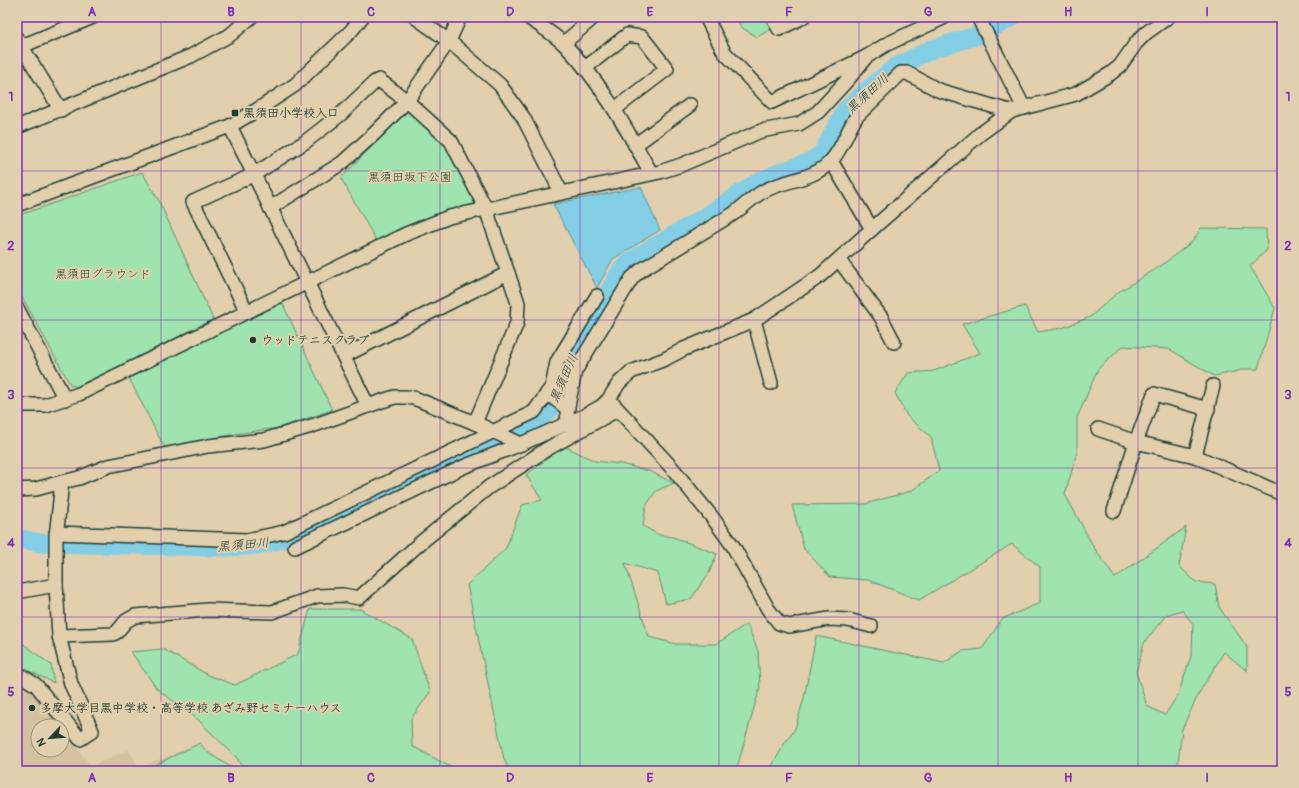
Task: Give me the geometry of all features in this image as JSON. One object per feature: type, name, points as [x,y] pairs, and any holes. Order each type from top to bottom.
[{"type":"street","points":[[61,110],[20,42],[93,17]]},
{"type":"street","points":[[17,127],[192,56],[230,35],[251,17]]},
{"type":"street","points":[[17,206],[230,126],[295,85],[351,31],[362,17]]},
{"type":"street","points":[[415,17],[449,41],[500,85],[523,117],[561,192]]},
{"type":"street","points":[[270,208],[342,163],[407,101],[449,41],[460,17]]},
{"type":"street","points":[[528,17],[564,43],[585,68],[615,109],[651,174]]},
{"type":"street","points":[[564,43],[594,17]]},
{"type":"street","points":[[706,17],[724,52],[772,102],[866,57],[887,44],[945,17]]},
{"type":"street","points":[[773,17],[779,29],[803,17]]},
{"type":"street","points":[[978,17],[993,46],[1018,110]]},
{"type":"street","points":[[295,547],[463,467],[518,442],[568,423],[598,409],[609,399],[619,383],[631,372],[665,359],[684,349],[754,320],[820,276],[980,134],[1018,110],[1076,94],[1110,74],[1120,66],[1136,43],[1146,33],[1168,17]]},
{"type":"street","points":[[585,68],[627,35],[642,36],[667,69],[615,109]]},
{"type":"street","points":[[17,405],[45,405],[79,394],[406,234],[449,217],[504,204],[651,174],[682,165],[762,131],[799,124],[818,112],[866,57]]},
{"type":"street","points":[[568,423],[568,409],[575,371],[626,285],[637,273],[734,213],[763,191],[810,175],[831,162],[857,116],[902,73],[907,73],[938,90],[1002,109],[1018,110]]},
{"type":"street","points":[[247,312],[193,202],[253,175],[305,142],[341,114],[379,80],[407,101],[451,141],[486,209],[518,303],[517,323],[475,423]]},
{"type":"street","points":[[635,145],[690,104]]},
{"type":"street","points":[[230,126],[368,406]]},
{"type":"street","points":[[831,162],[872,229]]},
{"type":"street","points":[[839,260],[881,317],[894,342]]},
{"type":"street","points":[[344,356],[508,274]]},
{"type":"street","points":[[56,535],[247,540],[284,532],[534,412],[552,387],[557,362],[597,296]]},
{"type":"street","points":[[17,308],[64,399]]},
{"type":"street","points":[[754,320],[771,383]]},
{"type":"street","points":[[1195,456],[1213,386]]},
{"type":"street","points":[[547,393],[568,409]]},
{"type":"street","points":[[1114,511],[1136,442],[1154,394],[1208,409]]},
{"type":"street","points":[[17,490],[36,488],[79,478],[108,466],[208,446],[264,440],[315,425],[368,406],[395,398],[405,397],[414,398],[518,442]]},
{"type":"street","points":[[609,399],[673,469],[712,517],[733,546],[768,609],[779,623],[789,626],[829,619],[848,620],[871,626]]},
{"type":"street","points":[[59,636],[113,634],[117,632],[126,621],[134,616],[208,610],[272,612],[317,596],[344,595],[359,598],[419,544],[488,487],[547,449],[618,410]]},
{"type":"street","points":[[1098,429],[1136,442],[1195,456],[1282,494]]},
{"type":"street","points":[[17,673],[36,685],[80,739],[92,731],[71,684],[59,636],[56,585],[56,535],[62,482]]},
{"type":"street","points":[[17,592],[56,585]]},
{"type":"shaded area","name":"多摩大学目黒中学校・高等学校 あざみ野セミナーハウス","points":[[17,680],[33,690],[55,718],[30,718],[30,758],[70,758],[70,738],[91,766],[129,750],[139,768],[200,743],[207,752],[237,771],[17,771]]},
{"type":"green space","points":[[736,17],[767,17],[773,28],[757,37],[741,27]]},
{"type":"green space","name":"黒須田坂下公園","points":[[409,109],[448,146],[480,204],[377,242],[341,178]]},
{"type":"green space","name":"黒須田グラウンド","points":[[142,172],[159,201],[213,319],[79,388],[70,384],[17,288],[17,216]]},
{"type":"green space","points":[[1201,228],[1266,229],[1267,250],[1250,266],[1275,308],[1258,369],[1245,369],[1214,376],[1169,349],[1123,346],[1098,369],[1077,418],[1077,453],[1065,494],[1093,546],[1115,578],[1186,527],[1179,566],[1196,582],[1215,584],[1219,607],[1247,647],[1247,671],[1224,652],[1199,693],[1182,729],[1177,771],[769,771],[795,729],[804,698],[816,636],[944,663],[962,651],[982,649],[1002,619],[1040,603],[1040,567],[1012,544],[919,600],[868,580],[830,577],[804,549],[792,505],[865,504],[911,491],[939,471],[931,437],[907,416],[895,393],[908,373],[934,371],[980,353],[962,324],[1025,306],[1038,332],[1062,328],[1090,317],[1117,293],[1162,265],[1193,241]],"holes":[[[1182,610],[1193,624],[1192,653],[1178,695],[1165,715],[1147,706],[1136,672],[1144,643],[1166,615]]]},
{"type":"green space","name":"ウッドテニスクラブ","points":[[282,302],[332,410],[278,428],[164,447],[129,378]]},
{"type":"green space","points":[[564,446],[595,461],[621,464],[649,471],[674,483],[656,491],[646,506],[643,526],[659,535],[673,537],[717,554],[709,573],[691,599],[666,604],[658,573],[625,563],[649,637],[676,644],[716,644],[747,624],[758,651],[760,687],[736,771],[509,771],[504,759],[467,585],[506,548],[522,505],[542,500],[526,475]]},
{"type":"green space","points":[[310,609],[360,609],[412,639],[430,692],[411,719],[412,746],[458,771],[244,771],[237,758],[197,719],[157,689],[131,652],[163,649],[208,675],[235,685],[298,654]]},
{"type":"green space","points":[[17,639],[51,665],[54,683],[17,665]]},
{"type":"green space","points":[[200,743],[207,752],[237,771],[143,771]]},
{"type":"water","points":[[641,187],[660,230],[613,259],[597,288],[553,204]]},
{"type":"waterway","name":"黒須田川","points":[[17,538],[40,543],[227,547],[257,545],[283,539],[495,441],[536,420],[550,409],[564,371],[621,271],[631,261],[710,214],[757,183],[779,173],[808,163],[822,154],[845,111],[896,67],[932,49],[976,36],[1012,17]]},
{"type":"place","name":"黒須田小学校入口","points":[[235,113]]},
{"type":"place","name":"ウッドテニスクラブ","points":[[253,340]]},
{"type":"place","name":"多摩大学目黒中学校・高等学校 あざみ野セミナーハウス","points":[[32,708]]}]
